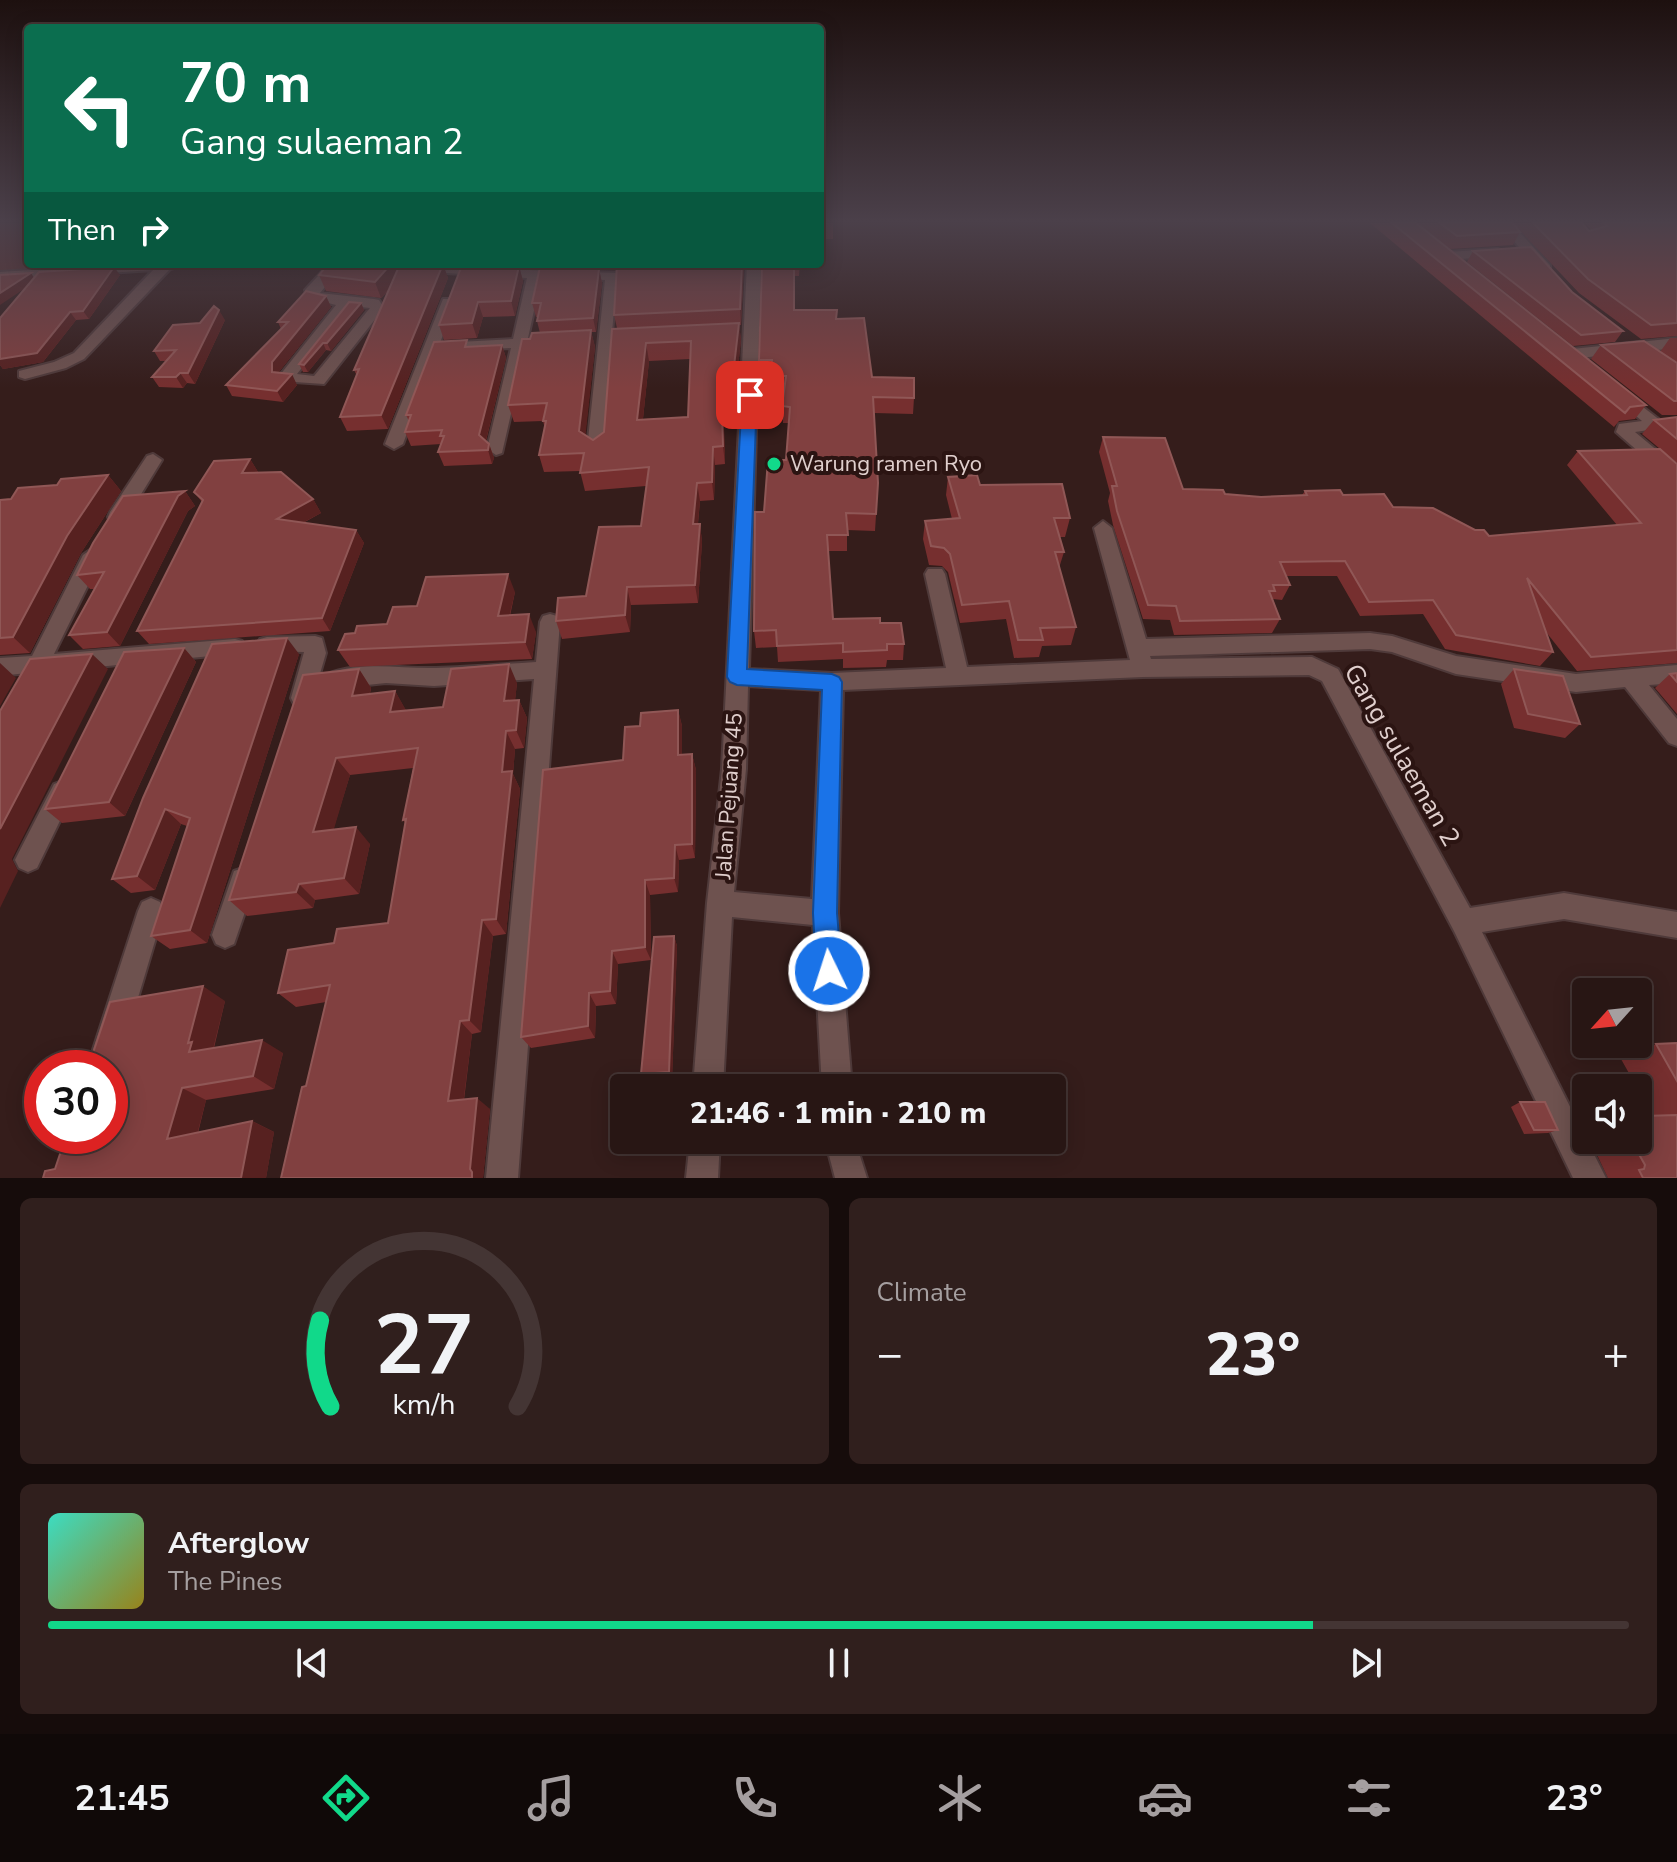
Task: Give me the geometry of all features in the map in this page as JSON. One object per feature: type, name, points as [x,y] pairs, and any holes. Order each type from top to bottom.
[{"type":"street","points":[[25,374],[60,365],[79,356],[154,278]]},
{"type":"street","points":[[324,278],[312,290],[313,295],[322,299],[374,303],[377,308],[318,381],[286,378],[347,301]]},
{"type":"street","points":[[394,444],[458,278]]},
{"type":"street","points":[[496,449],[534,278]]},
{"type":"street","points":[[596,449],[612,278]]},
{"type":"street","name":"Jalan Pejuang 45","points":[[709,1074],[720,903],[734,769],[743,333],[752,278]]},
{"type":"street","points":[[1544,334],[1657,424]]},
{"type":"street","points":[[430,348],[563,342]]},
{"type":"street","points":[[1569,354],[1629,343],[1677,343]]},
{"type":"street","points":[[1629,343],[1656,362]]},
{"type":"street","points":[[1677,422],[1625,428],[1624,432],[1677,476]]},
{"type":"street","points":[[26,685],[87,566],[153,460]]},
{"type":"street","points":[[1103,528],[1140,658],[1370,641],[1392,644],[1456,665],[1558,680],[1593,683],[1677,674]]},
{"type":"street","points":[[935,574],[959,677]]},
{"type":"street","points":[[502,1178],[550,622]]},
{"type":"street","points":[[0,667],[135,647],[216,649],[308,642],[315,644],[297,713]]},
{"type":"street","points":[[118,682],[135,647]]},
{"type":"street","points":[[203,677],[216,649]]},
{"type":"street","name":"Gang sulaeman 2","points":[[737,677],[832,682],[959,677],[1140,658],[1312,666],[1330,675],[1463,922],[1590,1178]]},
{"type":"street","points":[[306,683],[386,674],[434,677],[546,670]]},
{"type":"street","points":[[1629,677],[1677,736]]},
{"type":"street","points":[[832,682],[825,913],[836,1074]]},
{"type":"street","points":[[28,860],[70,778]]},
{"type":"street","points":[[225,935],[249,861]]},
{"type":"street","points":[[720,903],[825,913]]},
{"type":"street","points":[[1463,922],[1564,906],[1677,925]]},
{"type":"street","points":[[108,1050],[151,911]]},
{"type":"street","points":[[702,1178],[704,1154]]},
{"type":"street","points":[[844,1154],[851,1178]]},
{"type":"building","points":[[0,278],[23,278],[0,293]]},
{"type":"building","points":[[34,278],[106,278],[83,311],[70,312],[37,353],[0,359],[0,318]]},
{"type":"building","points":[[343,278],[379,278],[375,282]]},
{"type":"building","points":[[394,278],[437,278],[381,415],[340,417],[359,369],[354,370]]},
{"type":"building","points":[[457,278],[516,278],[511,301],[478,302],[472,323],[439,325]]},
{"type":"building","points":[[538,278],[598,278],[593,318],[537,321],[541,303],[532,303]]},
{"type":"building","points":[[616,278],[741,278],[740,309],[614,315]]},
{"type":"building","points":[[762,278],[794,278],[794,310],[837,310],[836,319],[864,318],[872,377],[914,378],[914,398],[873,397],[878,483],[876,514],[846,513],[848,535],[827,535],[833,619],[880,618],[880,623],[901,623],[904,644],[887,644],[887,650],[843,652],[843,643],[777,646],[776,630],[754,631],[755,512],[764,512],[768,460],[786,460],[790,407],[782,406],[786,376],[771,376],[772,360],[759,360]]},
{"type":"building","points":[[1459,278],[1485,278],[1646,405],[1630,407],[1625,413]]},
{"type":"building","points":[[1508,278],[1559,278],[1572,292],[1623,331],[1581,335]]},
{"type":"building","points":[[1677,278],[1677,323],[1651,325],[1588,279]]},
{"type":"building","points":[[306,291],[326,296],[272,362],[272,372],[292,374],[277,391],[226,385],[288,322],[278,322]]},
{"type":"building","points":[[349,302],[361,303],[327,343],[323,343],[304,365],[299,364]]},
{"type":"building","points":[[214,306],[219,310],[188,373],[180,373],[176,377],[152,377],[176,350],[154,351],[173,325],[200,323]]},
{"type":"building","points":[[739,323],[733,375],[721,376],[723,446],[713,447],[712,482],[697,483],[693,524],[700,524],[695,585],[627,587],[625,615],[556,621],[558,598],[586,596],[599,527],[641,526],[649,467],[580,473],[584,453],[539,455],[547,403],[508,405],[522,339],[530,339],[532,333],[591,330],[579,431],[593,440],[604,432],[612,329]],"holes":[[[691,341],[688,417],[637,420],[646,343]]]},
{"type":"building","points":[[467,340],[465,347],[502,345],[479,435],[489,444],[488,450],[438,452],[444,436],[440,436],[442,430],[405,432],[411,415],[406,415],[434,342]]},
{"type":"building","points":[[1644,341],[1677,363],[1677,401],[1601,345]]},
{"type":"building","points":[[1677,417],[1677,439],[1654,420]]},
{"type":"building","points":[[1103,437],[1165,438],[1183,489],[1223,490],[1225,494],[1261,497],[1340,490],[1343,495],[1384,494],[1393,507],[1433,508],[1475,530],[1484,530],[1489,536],[1641,523],[1578,451],[1660,449],[1677,464],[1677,650],[1591,657],[1527,578],[1553,652],[1456,635],[1433,600],[1369,602],[1345,561],[1280,562],[1290,585],[1273,585],[1275,591],[1269,591],[1280,619],[1180,621],[1176,606],[1148,605],[1117,511],[1112,486],[1117,486]]},
{"type":"building","points":[[250,459],[242,473],[281,472],[313,499],[277,519],[356,530],[322,618],[137,631],[203,500],[194,492],[214,461]]},
{"type":"building","points":[[108,475],[67,536],[13,637],[0,638],[0,500],[11,499],[18,488],[57,485],[61,479]]},
{"type":"building","points":[[977,475],[980,485],[1062,484],[1070,518],[1054,518],[1064,552],[1055,552],[1076,627],[1040,628],[1043,640],[1018,640],[1009,601],[962,605],[950,554],[944,548],[931,546],[925,521],[960,518],[948,477]]},
{"type":"building","points":[[185,491],[178,496],[107,632],[69,635],[104,572],[77,575],[123,496]]},
{"type":"building","points":[[508,574],[498,616],[529,614],[525,642],[338,650],[345,634],[355,633],[357,626],[387,624],[393,607],[417,606],[426,577]]},
{"type":"building","points":[[287,638],[190,930],[151,936],[190,818],[165,809],[137,876],[112,879],[143,798],[212,644]]},
{"type":"building","points":[[184,648],[109,802],[45,809],[124,652]]},
{"type":"building","points":[[92,654],[0,829],[0,711],[30,659]]},
{"type":"building","points":[[509,664],[504,701],[519,700],[516,730],[506,731],[502,772],[512,771],[496,919],[482,920],[469,1020],[460,1021],[448,1101],[477,1098],[470,1169],[472,1178],[281,1178],[330,985],[278,993],[288,950],[334,943],[337,929],[388,923],[406,819],[403,820],[418,748],[336,758],[313,832],[356,827],[344,878],[299,884],[296,892],[229,900],[303,675],[359,669],[352,696],[395,691],[390,712],[443,707],[451,669]]},
{"type":"building","points":[[1514,669],[1563,676],[1580,724],[1528,714]]},
{"type":"building","points":[[678,710],[678,755],[692,754],[692,844],[675,845],[674,878],[645,880],[645,947],[612,951],[610,991],[589,993],[588,1026],[521,1037],[543,770],[623,760],[625,727],[640,726],[641,713]]},
{"type":"building","points":[[674,936],[669,1072],[641,1074],[654,937]]},
{"type":"building","points":[[203,986],[188,1043],[192,1042],[189,1052],[262,1040],[253,1076],[182,1088],[167,1139],[252,1121],[241,1178],[43,1178],[45,1171],[55,1169],[60,1154],[128,1154],[128,1050],[94,1050],[110,1002]]},
{"type":"building","points":[[1677,1043],[1677,1081],[1656,1044]]},
{"type":"building","points":[[1520,1102],[1545,1102],[1558,1130],[1534,1130]]},
{"type":"building","points":[[1677,1115],[1677,1178],[1643,1178],[1639,1170],[1644,1169],[1639,1154],[1652,1154],[1652,1116]]},
{"type":"place","name":"Warung ramen Ryo","points":[[774,464]]},
{"type":"route","points":[[750,395],[737,677],[832,682],[825,913],[829,971]]}]
